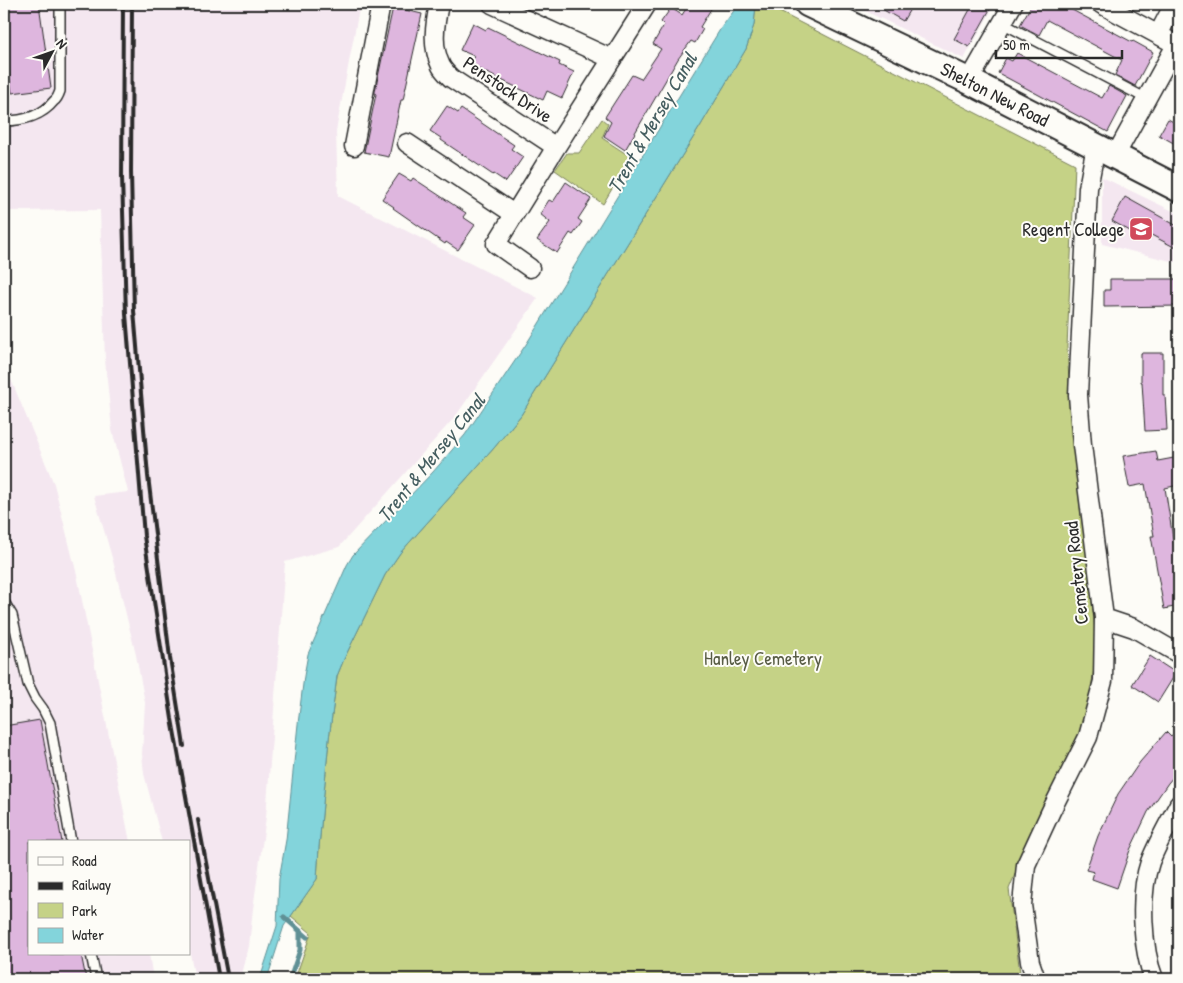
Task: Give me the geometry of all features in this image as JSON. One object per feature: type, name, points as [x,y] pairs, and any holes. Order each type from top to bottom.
[{"type":"main road","name":"Shelton New Road","points":[[822,7],[1179,189]]},
{"type":"street","points":[[354,146],[381,4]]},
{"type":"street","name":"Penstock Drive","points":[[439,4],[434,30],[436,54],[441,68],[451,78],[556,147]]},
{"type":"street","points":[[492,4],[612,59]]},
{"type":"street","points":[[530,268],[496,244],[647,4]]},
{"type":"street","points":[[969,81],[1013,4]]},
{"type":"street","points":[[1101,4],[1178,45]]},
{"type":"street","points":[[1158,35],[1174,4]]},
{"type":"street","name":"Cemetery Road","points":[[1036,979],[1030,962],[1022,905],[1026,865],[1088,737],[1103,681],[1104,618],[1082,445],[1078,394],[1088,188],[1105,151],[1146,99],[1178,45]]},
{"type":"street","points":[[407,143],[514,214]]},
{"type":"street","points":[[1104,618],[1134,628],[1179,654]]},
{"type":"street","points":[[1154,979],[1150,968],[1143,920],[1144,892],[1150,864],[1179,804]]},
{"type":"lane","points":[[4,121],[27,119],[43,111],[54,101],[60,91],[60,4]]},
{"type":"lane","points":[[1002,23],[1146,99]]},
{"type":"lane","points":[[4,603],[12,615],[28,684],[34,698],[43,709],[50,723],[71,840]]},
{"type":"lane","points":[[91,956],[96,979]]},
{"type":"shaded area","points":[[4,4],[360,4],[336,131],[338,196],[538,298],[455,417],[339,547],[285,562],[266,817],[249,946],[241,979],[195,979],[190,953],[190,840],[161,840],[144,774],[142,754],[145,703],[136,655],[113,561],[94,496],[128,492],[112,430],[105,360],[100,210],[4,211]]},
{"type":"shaded area","points":[[851,4],[995,4],[964,59]]},
{"type":"shaded area","name":"Regent College","points":[[1102,177],[1179,214],[1179,263],[1102,244]]},
{"type":"shaded area","points":[[4,364],[54,484],[77,575],[130,840],[28,840],[28,956],[149,956],[153,979],[4,979]]},
{"type":"green space","name":"Hanley Cemetery","points":[[756,4],[764,4],[1075,164],[1067,347],[1072,432],[1095,632],[1094,668],[1089,703],[1079,739],[1036,824],[1009,889],[1022,979],[295,979],[311,933],[291,916],[317,879],[329,739],[337,676],[344,659],[385,575],[400,553],[521,415],[746,49],[754,25]]},
{"type":"green space","points":[[602,119],[608,124],[602,138],[631,157],[603,204],[555,170],[567,153],[579,153]]},
{"type":"water","points":[[739,4],[756,4],[754,25],[746,49],[701,125],[521,415],[400,553],[385,575],[337,676],[329,739],[317,879],[284,926],[267,979],[260,979],[277,926],[279,879],[286,840],[298,724],[308,654],[347,565],[353,555],[433,472],[465,435],[527,343],[721,28]]},
{"type":"building","points":[[4,4],[39,4],[51,88],[12,93],[4,38]]},
{"type":"building","points":[[689,4],[714,4],[700,27],[703,29],[695,43],[691,41],[678,59],[625,150],[604,136],[611,122],[605,117],[632,75],[641,79],[661,49],[653,44],[664,25],[661,22],[671,8],[682,15]]},
{"type":"building","points":[[873,4],[913,4],[903,21]]},
{"type":"building","points":[[973,4],[993,4],[969,47],[954,39]]},
{"type":"building","points":[[1032,4],[1061,4],[1153,52],[1135,86],[1115,75],[1122,60],[1047,20],[1039,35],[1020,25]]},
{"type":"building","points":[[393,7],[422,14],[389,157],[364,152]]},
{"type":"building","points":[[473,23],[486,30],[488,27],[560,62],[559,65],[574,72],[562,98],[547,91],[543,100],[470,65],[474,56],[460,50]]},
{"type":"building","points":[[1017,53],[1102,98],[1109,86],[1127,96],[1108,132],[998,73],[1006,58],[1012,61]]},
{"type":"building","points":[[447,106],[458,113],[461,109],[514,145],[511,149],[523,157],[506,182],[430,131]]},
{"type":"building","points":[[1168,119],[1179,125],[1179,146],[1159,135]]},
{"type":"building","points":[[399,174],[411,181],[413,178],[466,213],[463,217],[475,225],[458,250],[446,242],[445,244],[382,199]]},
{"type":"building","points":[[566,182],[591,199],[578,219],[582,222],[573,235],[570,233],[557,253],[537,240],[550,222],[540,214],[549,200],[553,202]]},
{"type":"building","points":[[1125,197],[1179,227],[1179,239],[1174,247],[1142,230],[1139,236],[1112,221]]},
{"type":"building","points":[[1110,279],[1179,279],[1179,306],[1104,307],[1104,290],[1110,290]]},
{"type":"building","points":[[1141,353],[1163,353],[1163,395],[1165,395],[1167,430],[1145,431]]},
{"type":"building","points":[[1156,451],[1158,461],[1179,457],[1179,485],[1165,488],[1179,576],[1179,606],[1164,609],[1151,536],[1154,536],[1145,484],[1129,487],[1123,456]]},
{"type":"building","points":[[1150,656],[1176,673],[1158,702],[1132,685]]},
{"type":"building","points":[[40,720],[62,840],[28,840],[28,956],[81,956],[86,979],[4,979],[4,726]]},
{"type":"building","points":[[1179,728],[1179,770],[1148,812],[1130,850],[1117,888],[1092,879],[1094,872],[1086,870],[1098,836],[1118,794],[1140,762],[1166,732],[1171,737]]},
{"type":"waterway","points":[[284,917],[307,937]]},
{"type":"waterway","points":[[290,979],[300,950],[300,932]]},
{"type":"railway","points":[[123,4],[122,177],[126,314],[144,536],[172,719],[219,979]]},
{"type":"railway","points":[[132,4],[131,172],[134,311],[148,476],[170,658],[184,746]]},
{"type":"railway","points":[[198,820],[228,979]]},
{"type":"place","name":"Regent College","points":[[1141,229]]},
{"type":"water label","name":"Trent & Mersey Canal","points":[[652,123]]},
{"type":"water label","name":"Trent & Mersey Canal","points":[[431,458]]}]
